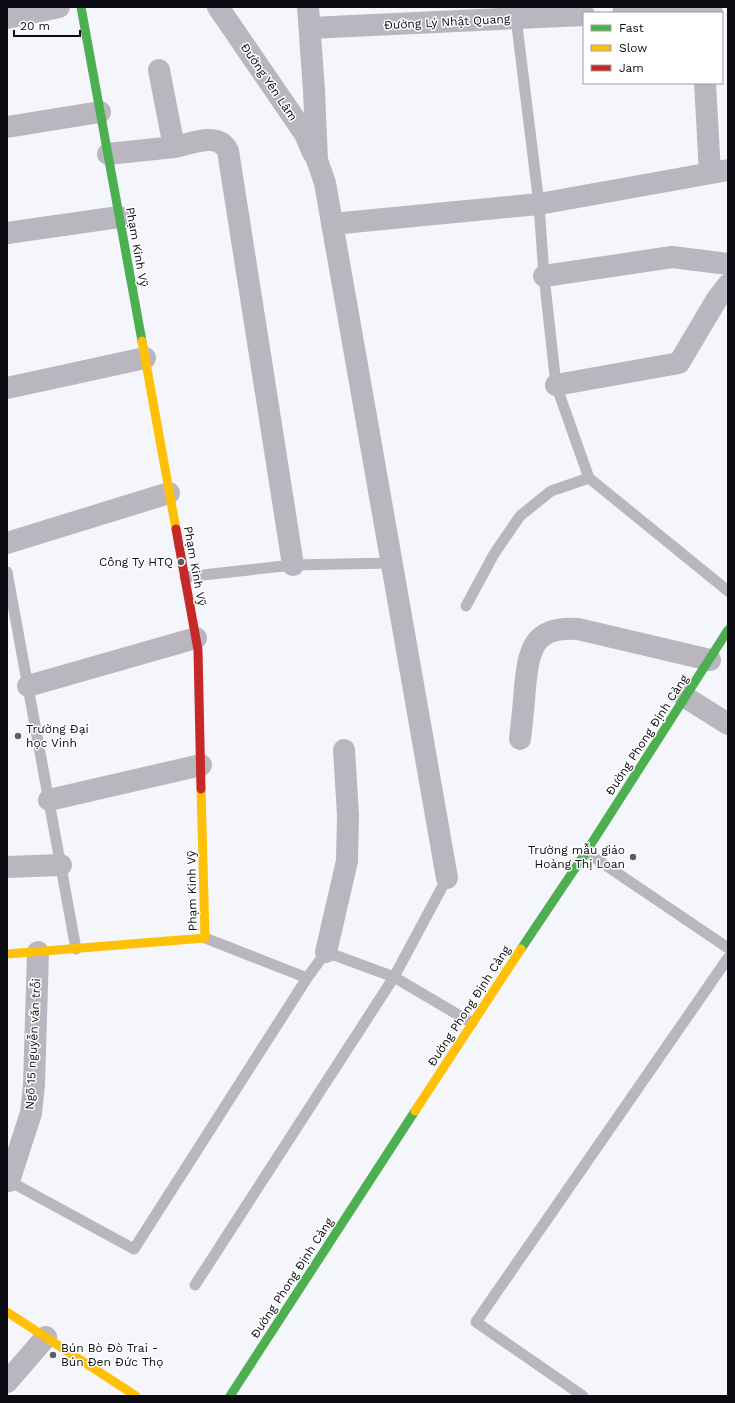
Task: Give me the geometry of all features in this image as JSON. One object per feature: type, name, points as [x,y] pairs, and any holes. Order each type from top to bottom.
[{"type":"street","points":[[7,18],[60,7]]},
{"type":"street","name":"Phạm Kinh Vỹ","points":[[7,954],[205,938],[198,650],[81,7]]},
{"type":"street","name":"Đường Yên Lâm","points":[[218,7],[305,134],[317,160]]},
{"type":"street","points":[[664,12],[704,11]]},
{"type":"street","name":"Đường Lý Nhật Quang","points":[[309,17],[516,18],[583,15]]},
{"type":"street","points":[[309,17],[317,160],[325,183],[447,878]]},
{"type":"street","points":[[159,70],[174,148]]},
{"type":"street","points":[[332,224],[539,204],[719,171],[705,84]]},
{"type":"street","points":[[7,127],[100,112]]},
{"type":"street","points":[[108,154],[174,148],[214,140],[222,142],[228,150],[293,566]]},
{"type":"street","points":[[7,233],[119,217]]},
{"type":"street","points":[[544,276],[672,257],[728,264]]},
{"type":"street","points":[[556,385],[679,363],[717,299],[728,285]]},
{"type":"street","points":[[7,388],[144,358]]},
{"type":"street","points":[[7,543],[169,493]]},
{"type":"street","points":[[520,739],[528,658],[536,642],[551,631],[578,629],[710,660]]},
{"type":"street","name":"Đường Phong Định Cảng","points":[[230,1396],[472,1023],[586,852],[728,630]]},
{"type":"street","points":[[28,686],[196,638]]},
{"type":"street","points":[[684,697],[728,724]]},
{"type":"street","points":[[326,952],[347,861],[348,815],[344,750]]},
{"type":"street","points":[[49,800],[201,766]]},
{"type":"street","points":[[7,866],[61,865]]},
{"type":"street","name":"Ngõ 15 nguyễn văn trỗi","points":[[8,1184],[31,1113],[34,1085],[38,952]]},
{"type":"street","points":[[7,1312],[46,1337],[122,1392],[136,1396]]},
{"type":"street","points":[[7,1382],[46,1337]]},
{"type":"lane","points":[[516,18],[539,204],[544,276],[556,385],[589,478],[728,591]]},
{"type":"lane","points":[[466,606],[494,554],[520,516],[551,492],[589,478]]},
{"type":"lane","points":[[185,577],[293,566],[391,563]]},
{"type":"lane","points":[[7,572],[76,949]]},
{"type":"lane","points":[[586,852],[728,948]]},
{"type":"lane","points":[[195,1285],[394,977],[447,878]]},
{"type":"lane","points":[[205,938],[307,978]]},
{"type":"lane","points":[[8,1184],[134,1249],[307,978],[326,952],[394,977],[472,1023]]},
{"type":"lane","points":[[583,1396],[476,1322],[728,958]]},
{"type":"traffic: fast","points":[[81,7],[142,341]]},
{"type":"traffic: fast","points":[[521,949],[586,852],[728,630]]},
{"type":"traffic: fast","points":[[230,1396],[415,1111]]},
{"type":"traffic: slow","points":[[142,341],[176,529]]},
{"type":"traffic: slow","points":[[7,954],[205,938],[201,789]]},
{"type":"traffic: slow","points":[[415,1111],[521,949]]},
{"type":"traffic: slow","points":[[7,1312],[136,1396]]},
{"type":"traffic: jam","points":[[176,529],[198,650],[201,789]]},
{"type":"place","name":"Công Ty HTQ","points":[[181,562]]},
{"type":"place","name":"Trường Đại học Vinh","points":[[18,736]]},
{"type":"place","name":"Trường mẫu giáo Hoàng Thị Loan","points":[[633,857]]},
{"type":"place","name":"Bún Bò Đò Trai - Bún Đen Đức Thọ","points":[[53,1355]]}]
